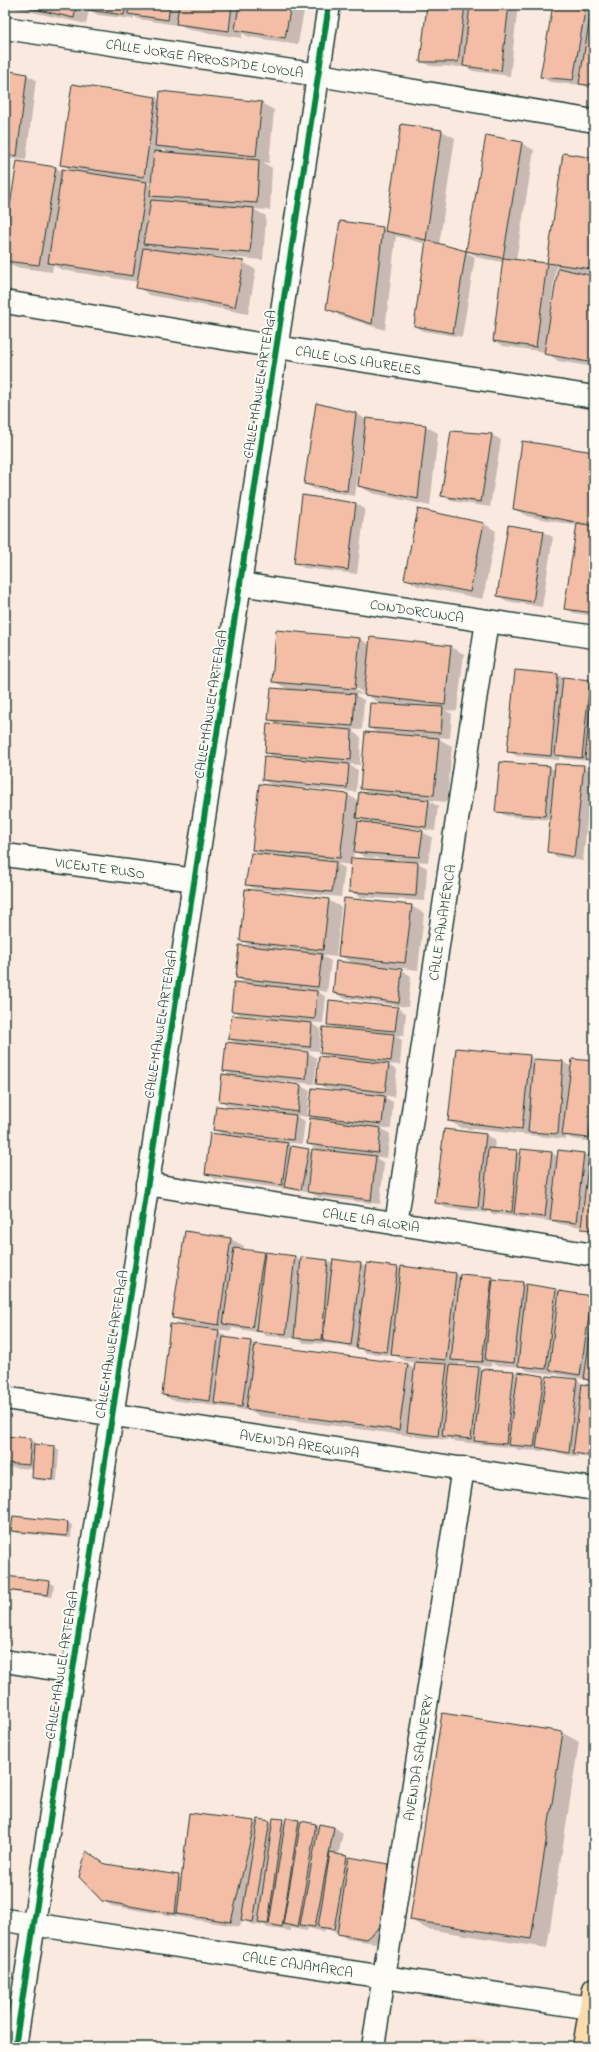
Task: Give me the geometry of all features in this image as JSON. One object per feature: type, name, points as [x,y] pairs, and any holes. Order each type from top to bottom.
[{"type":"main road","points":[[584,2047],[592,1998]]},
{"type":"street","name":"CALLE MANUEL ARTEAGA","points":[[15,2047],[329,5]]},
{"type":"street","name":"CALLE JORGE ARROSPIDE LOYOLA","points":[[5,28],[319,75],[594,121]]},
{"type":"street","name":"CALLE LOS LAURELES","points":[[5,302],[277,348],[594,397]]},
{"type":"street","name":"CONDORCUNCA","points":[[240,584],[594,637]]},
{"type":"street","name":"CALLE PANAMÉRICA","points":[[396,1224],[487,621]]},
{"type":"street","name":"VICENTE RUSO","points":[[5,855],[195,880]]},
{"type":"street","name":"CALLE LA GLORIA","points":[[148,1184],[594,1255]]},
{"type":"street","name":"AVENIDA AREQUIPA","points":[[5,1398],[594,1489]]},
{"type":"street","name":"AVENIDA SALAVERRY","points":[[373,2047],[462,1468]]},
{"type":"street","points":[[5,1661],[72,1672]]},
{"type":"street","name":"CALLE CAJAMARCA","points":[[5,1920],[383,1977],[592,1998]]},
{"type":"shaded area","points":[[479,2038],[507,2042],[514,2047],[439,2047],[454,2040]]},
{"type":"building","points":[[17,5],[76,5],[74,18]]},
{"type":"building","points":[[88,5],[126,5],[124,15],[88,10]]},
{"type":"building","points":[[129,5],[170,5],[168,20],[128,14]]},
{"type":"building","points":[[179,5],[232,5],[229,31],[176,24]]},
{"type":"building","points":[[239,5],[291,5],[285,38],[235,30]]},
{"type":"building","points":[[427,5],[465,5],[458,62],[420,62]]},
{"type":"building","points":[[470,5],[509,5],[501,71],[463,66]]},
{"type":"building","points":[[553,5],[586,5],[573,80],[540,77]]},
{"type":"building","points":[[592,5],[594,5],[594,86],[579,84]]},
{"type":"building","points":[[5,70],[27,74],[17,156],[5,154]]},
{"type":"building","points":[[72,84],[156,97],[144,177],[60,165]]},
{"type":"building","points":[[160,91],[262,102],[256,156],[155,146]]},
{"type":"building","points":[[401,124],[442,130],[426,240],[385,231]]},
{"type":"building","points":[[486,135],[522,142],[503,258],[466,251]]},
{"type":"building","points":[[154,151],[259,160],[257,203],[150,196]]},
{"type":"building","points":[[563,153],[594,158],[594,256],[592,269],[547,263]]},
{"type":"building","points":[[17,161],[56,167],[39,265],[5,261],[5,238]]},
{"type":"building","points":[[62,169],[147,182],[133,276],[48,263]]},
{"type":"building","points":[[151,200],[254,208],[250,253],[143,244]]},
{"type":"building","points":[[340,221],[383,227],[372,324],[326,309]]},
{"type":"building","points":[[426,240],[466,251],[453,333],[414,326]]},
{"type":"building","points":[[143,248],[244,261],[235,307],[136,288]]},
{"type":"building","points":[[503,258],[547,263],[536,347],[493,341]]},
{"type":"building","points":[[558,268],[594,276],[594,363],[544,354]]},
{"type":"building","points":[[316,403],[356,413],[347,491],[304,484]]},
{"type":"building","points":[[366,418],[426,425],[418,499],[358,486]]},
{"type":"building","points":[[451,431],[492,434],[481,502],[441,496]]},
{"type":"building","points":[[522,441],[594,452],[594,526],[513,509]]},
{"type":"building","points":[[302,495],[356,503],[348,570],[294,563]]},
{"type":"building","points":[[418,509],[484,523],[470,592],[404,579]]},
{"type":"building","points":[[577,524],[594,527],[594,613],[564,609]]},
{"type":"building","points":[[508,525],[544,531],[533,602],[497,596]]},
{"type":"building","points":[[276,630],[360,638],[355,689],[272,682]]},
{"type":"building","points":[[370,637],[451,646],[445,705],[364,695]]},
{"type":"building","points":[[515,670],[558,674],[551,756],[507,752]]},
{"type":"building","points":[[563,677],[590,680],[582,758],[555,755]]},
{"type":"building","points":[[594,679],[594,760],[585,759]]},
{"type":"building","points":[[271,688],[355,694],[353,726],[268,720]]},
{"type":"building","points":[[370,703],[443,707],[441,733],[368,728]]},
{"type":"building","points":[[267,723],[352,730],[351,760],[265,753]]},
{"type":"building","points":[[365,732],[439,738],[434,795],[360,789]]},
{"type":"building","points":[[264,756],[349,764],[347,788],[262,780]]},
{"type":"building","points":[[500,762],[550,766],[545,816],[495,812]]},
{"type":"building","points":[[555,764],[584,765],[574,857],[547,852]]},
{"type":"building","points":[[259,784],[348,794],[340,858],[252,850]]},
{"type":"building","points":[[359,792],[429,800],[426,827],[356,818]]},
{"type":"building","points":[[358,821],[423,831],[419,857],[354,852]]},
{"type":"building","points":[[251,853],[336,862],[332,892],[245,885]]},
{"type":"building","points":[[351,858],[418,862],[416,896],[349,892]]},
{"type":"building","points":[[245,889],[329,899],[323,950],[240,941]]},
{"type":"building","points":[[344,898],[412,905],[405,963],[338,956]]},
{"type":"building","points":[[239,945],[322,954],[318,987],[236,978]]},
{"type":"building","points":[[336,961],[402,969],[399,1003],[333,993]]},
{"type":"building","points":[[234,982],[317,991],[315,1019],[231,1011]]},
{"type":"building","points":[[329,1000],[398,1007],[395,1031],[327,1025]]},
{"type":"building","points":[[232,1015],[312,1023],[310,1047],[228,1039]]},
{"type":"building","points":[[323,1027],[394,1034],[391,1061],[320,1053]]},
{"type":"building","points":[[226,1042],[308,1052],[306,1079],[223,1071]]},
{"type":"building","points":[[456,1048],[530,1055],[522,1129],[448,1121]]},
{"type":"building","points":[[319,1056],[389,1064],[385,1092],[316,1084]]},
{"type":"building","points":[[534,1059],[563,1061],[558,1134],[528,1132]]},
{"type":"building","points":[[572,1059],[594,1061],[594,1101],[589,1138],[562,1135]]},
{"type":"building","points":[[222,1074],[301,1085],[298,1112],[219,1101]]},
{"type":"building","points":[[312,1088],[385,1096],[382,1124],[309,1116]]},
{"type":"building","points":[[216,1106],[296,1115],[293,1140],[213,1130]]},
{"type":"building","points":[[310,1118],[381,1128],[378,1153],[307,1144]]},
{"type":"building","points":[[444,1129],[486,1134],[478,1208],[435,1203]]},
{"type":"building","points":[[210,1133],[288,1143],[282,1185],[205,1174]]},
{"type":"building","points":[[291,1146],[309,1149],[301,1190],[284,1187]]},
{"type":"building","points":[[488,1148],[517,1150],[512,1212],[483,1210]]},
{"type":"building","points":[[312,1149],[376,1156],[371,1200],[307,1192]]},
{"type":"building","points":[[521,1149],[552,1152],[545,1217],[514,1214]]},
{"type":"building","points":[[558,1150],[584,1153],[576,1223],[550,1220]]},
{"type":"building","points":[[589,1154],[594,1154],[594,1230],[581,1229]]},
{"type":"building","points":[[185,1231],[231,1238],[219,1325],[172,1318]]},
{"type":"building","points":[[234,1248],[264,1252],[252,1328],[223,1324]]},
{"type":"building","points":[[265,1252],[295,1256],[286,1334],[256,1331]]},
{"type":"building","points":[[301,1257],[328,1260],[322,1340],[294,1338]]},
{"type":"building","points":[[333,1259],[361,1263],[351,1345],[323,1341]]},
{"type":"building","points":[[367,1263],[398,1267],[387,1352],[356,1348]]},
{"type":"building","points":[[401,1266],[456,1273],[446,1360],[391,1355]]},
{"type":"building","points":[[460,1274],[492,1277],[482,1362],[451,1360]]},
{"type":"building","points":[[493,1279],[523,1282],[514,1363],[485,1360]]},
{"type":"building","points":[[526,1284],[556,1289],[546,1369],[518,1366]]},
{"type":"building","points":[[559,1291],[592,1296],[580,1375],[549,1370]]},
{"type":"building","points":[[594,1309],[594,1381],[584,1379]]},
{"type":"building","points":[[170,1324],[219,1330],[210,1401],[162,1395]]},
{"type":"building","points":[[223,1337],[251,1341],[242,1407],[214,1403]]},
{"type":"building","points":[[255,1344],[408,1364],[399,1430],[246,1409]]},
{"type":"building","points":[[415,1362],[447,1364],[438,1436],[407,1432]]},
{"type":"building","points":[[450,1365],[479,1367],[471,1439],[442,1436]]},
{"type":"building","points":[[482,1369],[514,1371],[506,1444],[474,1441]]},
{"type":"building","points":[[518,1372],[544,1376],[534,1447],[508,1445]]},
{"type":"building","points":[[547,1376],[577,1379],[569,1453],[536,1447]]},
{"type":"building","points":[[582,1384],[594,1386],[594,1456],[573,1453]]},
{"type":"building","points":[[5,1436],[31,1438],[29,1465],[5,1463]]},
{"type":"building","points":[[34,1444],[55,1446],[53,1480],[32,1478]]},
{"type":"building","points":[[13,1516],[68,1522],[67,1536],[11,1531]]},
{"type":"building","points":[[5,1576],[50,1581],[48,1595],[5,1590]]},
{"type":"building","points":[[442,1713],[563,1732],[531,1939],[410,1920]]},
{"type":"building","points":[[189,1813],[255,1821],[231,1922],[177,1914]]},
{"type":"building","points":[[273,1818],[283,1819],[268,1924],[258,1923]]},
{"type":"building","points":[[286,1818],[299,1820],[282,1927],[269,1924]]},
{"type":"building","points":[[258,1819],[270,1821],[253,1922],[241,1920]]},
{"type":"building","points":[[301,1821],[316,1824],[298,1927],[283,1924]]},
{"type":"building","points":[[319,1824],[334,1827],[315,1927],[300,1925]]},
{"type":"building","points":[[86,1851],[105,1864],[179,1875],[175,1914],[102,1901],[79,1877]]},
{"type":"building","points":[[330,1853],[347,1856],[334,1929],[318,1927]]},
{"type":"building","points":[[349,1857],[389,1864],[380,1927],[366,1939],[337,1934]]},
{"type":"building","points":[[478,2044],[505,2047],[452,2047]]},
{"type":"cycle path","points":[[15,2047],[329,5]]}]
